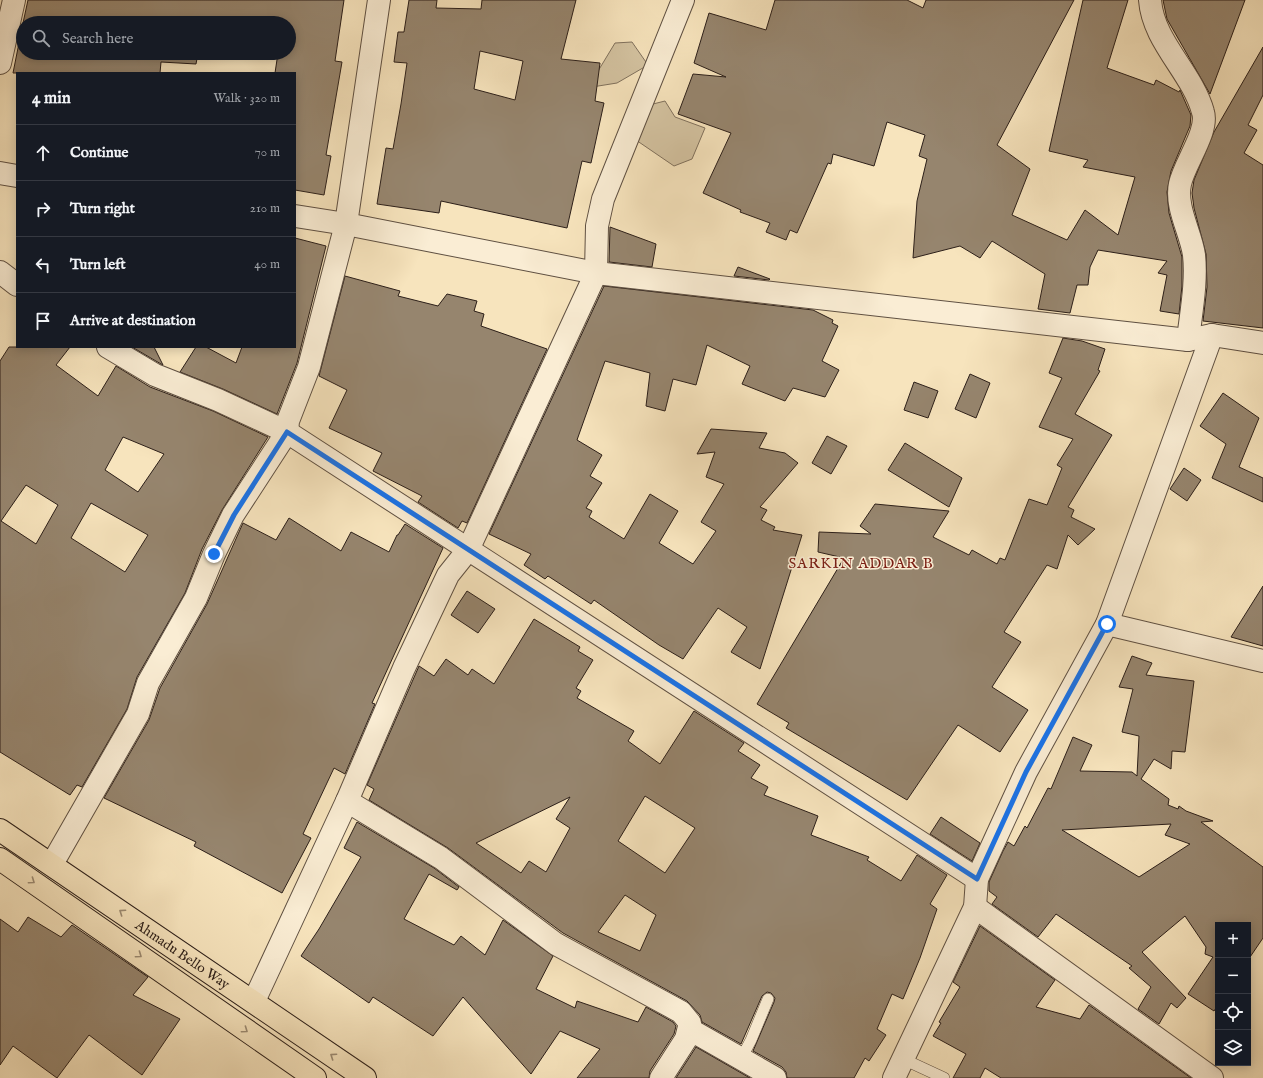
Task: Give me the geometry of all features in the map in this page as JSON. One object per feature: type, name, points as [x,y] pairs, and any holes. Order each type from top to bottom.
[{"type":"highway","name":"Ahmadu Bello Way","points":[[0,830],[254,1001],[365,1078]]},
{"type":"highway","name":"Ahmadu Bello Way","points":[[0,858],[315,1078]]},
{"type":"street","points":[[0,64],[14,0]]},
{"type":"street","points":[[52,864],[138,714],[148,683],[196,598],[214,554],[234,515],[287,432],[288,421],[309,367],[346,224],[379,0]]},
{"type":"street","points":[[254,1001],[347,801],[404,668],[448,575],[468,550],[596,273],[597,226],[603,198],[683,0]]},
{"type":"street","points":[[1150,0],[1155,24],[1197,98],[1204,114],[1202,128],[1180,185],[1181,209],[1194,254],[1188,340]]},
{"type":"street","points":[[0,173],[16,176]]},
{"type":"street","points":[[296,216],[346,224],[596,273],[1188,340],[1212,335],[1263,343]]},
{"type":"street","points":[[0,272],[16,284]]},
{"type":"street","points":[[898,1068],[975,907],[977,879],[1026,772],[1107,624],[1212,335]]},
{"type":"street","points":[[110,348],[155,375],[218,400],[287,432],[977,879]]},
{"type":"street","points":[[1107,624],[1263,661]]},
{"type":"street","points":[[347,801],[440,858],[556,944],[681,1012],[690,1023],[686,1039],[661,1078]]},
{"type":"street","points":[[975,907],[1212,1078]]},
{"type":"street","points":[[689,1029],[775,1078]]},
{"type":"lane","points":[[741,1059],[751,1040],[768,998]]},
{"type":"lane","points":[[898,1068],[944,1078]]},
{"type":"shaded area","points":[[632,42],[648,65],[617,83],[592,87],[592,81],[615,43]]},
{"type":"shaded area","points":[[665,101],[675,117],[705,128],[692,159],[674,166],[633,138],[649,105]]},
{"type":"building","points":[[28,0],[344,0],[335,61],[342,62],[326,155],[331,156],[324,195],[296,190],[296,72],[275,72],[277,60],[296,60],[296,16],[25,16]]},
{"type":"building","points":[[409,0],[437,0],[436,8],[481,9],[482,0],[576,0],[561,59],[600,63],[595,101],[604,103],[591,163],[582,161],[567,228],[441,201],[439,213],[377,204],[386,148],[393,149],[401,104],[407,63],[394,62],[398,32],[404,32]],"holes":[[[480,51],[523,61],[515,100],[474,89]]]},
{"type":"building","points":[[775,0],[907,0],[923,8],[926,0],[1074,0],[997,145],[1030,169],[1012,215],[1067,240],[1085,210],[1118,235],[1135,177],[1083,167],[1088,160],[1049,151],[1083,0],[1128,0],[1107,68],[1154,85],[1156,80],[1179,92],[1180,90],[1191,115],[1190,126],[1171,171],[1167,192],[1169,213],[1182,257],[1182,286],[1179,314],[1160,311],[1167,275],[1158,273],[1167,261],[1098,250],[1090,267],[1088,285],[1077,285],[1070,313],[1038,309],[1045,274],[992,241],[980,258],[960,246],[913,258],[917,201],[927,159],[919,156],[925,135],[887,122],[874,166],[833,154],[831,164],[828,163],[797,233],[790,230],[786,240],[766,232],[770,223],[740,212],[741,210],[703,193],[731,133],[678,114],[693,74],[726,77],[694,63],[709,13],[766,30]]},
{"type":"building","points":[[1163,0],[1245,0],[1210,94],[1167,19]]},
{"type":"building","points":[[1263,47],[1263,95],[1248,125],[1257,130],[1244,153],[1263,165],[1263,328],[1203,321],[1207,287],[1206,254],[1194,208],[1192,193],[1194,180],[1214,132]]},
{"type":"building","points":[[16,58],[16,60],[197,60],[196,64],[161,62],[160,72],[13,73]]},
{"type":"building","points":[[610,227],[656,244],[652,267],[609,262]]},
{"type":"building","points":[[296,238],[326,246],[297,363],[277,414],[223,389],[180,372],[195,348],[208,348],[236,363],[242,348],[296,348]]},
{"type":"building","points":[[738,267],[770,279],[734,276]]},
{"type":"building","points":[[345,276],[400,291],[398,296],[438,306],[447,294],[477,301],[474,311],[484,314],[481,326],[547,349],[467,523],[462,521],[458,528],[418,502],[422,496],[373,471],[382,453],[329,428],[347,390],[319,376]]},
{"type":"building","points":[[604,286],[813,310],[833,320],[832,323],[838,326],[822,361],[839,370],[825,397],[793,388],[785,401],[742,384],[750,366],[707,345],[696,385],[673,379],[665,411],[646,406],[650,373],[605,361],[577,440],[602,455],[590,476],[602,483],[586,508],[592,511],[589,517],[624,539],[650,494],[678,511],[659,543],[693,564],[716,531],[701,522],[724,484],[706,477],[715,452],[697,454],[711,429],[767,433],[759,448],[785,453],[798,463],[760,507],[767,510],[761,520],[775,527],[773,530],[802,535],[760,669],[731,652],[747,627],[718,608],[683,659],[659,645],[594,600],[591,604],[548,576],[545,579],[524,565],[531,554],[489,534]]},
{"type":"building","points":[[1063,338],[1082,341],[1105,349],[1098,370],[1100,371],[1075,414],[1112,435],[1068,507],[1074,510],[1071,517],[1095,529],[1078,545],[1068,535],[1057,569],[1047,565],[1004,632],[1021,642],[992,687],[1028,710],[1000,752],[958,725],[907,800],[786,728],[789,723],[757,704],[844,558],[818,552],[819,532],[871,534],[860,526],[875,504],[949,511],[933,537],[969,555],[972,550],[997,564],[1000,558],[1005,560],[1029,499],[1047,505],[1062,468],[1057,465],[1073,439],[1039,427],[1062,378],[1049,373]]},
{"type":"building","points":[[9,347],[69,348],[56,365],[98,396],[116,366],[150,387],[213,411],[268,437],[222,510],[202,549],[185,593],[137,677],[127,709],[82,787],[77,785],[70,795],[0,752],[0,361]],"holes":[[[123,437],[164,454],[138,492],[105,470]],[[26,485],[58,505],[36,544],[1,521]],[[91,503],[148,535],[125,572],[71,538]]]},
{"type":"building","points":[[134,348],[154,348],[163,365]]},
{"type":"building","points":[[970,374],[990,383],[976,418],[955,409]]},
{"type":"building","points":[[914,382],[938,391],[928,418],[904,410]]},
{"type":"building","points":[[1223,393],[1259,418],[1239,467],[1263,478],[1263,502],[1212,478],[1226,444],[1200,426]]},
{"type":"building","points":[[827,436],[847,446],[831,474],[812,463]]},
{"type":"building","points":[[905,443],[962,478],[949,507],[888,470]]},
{"type":"building","points":[[1184,468],[1201,480],[1187,501],[1170,489]]},
{"type":"building","points":[[289,518],[341,551],[351,532],[389,552],[397,535],[405,524],[443,548],[372,703],[375,704],[345,774],[334,768],[303,834],[311,838],[282,893],[194,846],[196,842],[104,798],[149,720],[160,688],[207,604],[243,523],[276,540]]},
{"type":"building","points":[[1263,586],[1263,646],[1231,637]]},
{"type":"building","points":[[467,591],[495,609],[478,633],[451,615]]},
{"type":"building","points":[[534,619],[580,647],[578,651],[593,660],[576,688],[581,691],[577,698],[634,731],[628,741],[660,764],[694,711],[744,743],[738,751],[760,765],[751,778],[768,787],[764,795],[818,816],[811,835],[869,857],[867,860],[901,881],[917,855],[947,875],[930,904],[937,909],[920,958],[903,999],[892,994],[877,1029],[886,1035],[869,1061],[865,1058],[854,1078],[787,1078],[786,1072],[782,1067],[753,1051],[774,1002],[775,998],[771,993],[767,992],[762,996],[741,1044],[702,1022],[700,1015],[687,1001],[563,933],[448,848],[369,800],[374,789],[367,785],[419,666],[434,676],[446,659],[468,675],[472,669],[494,684]],"holes":[[[645,796],[695,828],[665,873],[618,841]],[[570,797],[556,819],[570,828],[546,872],[529,861],[521,873],[476,843]],[[625,895],[656,915],[640,951],[598,932]]]},
{"type":"building","points":[[1132,656],[1152,663],[1146,675],[1194,681],[1185,752],[1172,751],[1171,769],[1154,759],[1141,779],[1169,799],[1168,805],[1178,809],[1179,806],[1186,811],[1213,821],[1201,822],[1263,867],[1263,938],[1251,956],[1251,922],[1215,922],[1214,1011],[1188,994],[1213,957],[1205,954],[1206,947],[1185,916],[1142,952],[1186,998],[1177,1008],[1171,1003],[1159,1024],[1138,1009],[1151,987],[1129,968],[1132,966],[1056,914],[1038,937],[992,904],[997,897],[989,891],[989,882],[1003,851],[1008,842],[1014,846],[1025,826],[1027,828],[1048,788],[1051,789],[1073,737],[1092,745],[1080,771],[1132,772],[1137,776],[1139,736],[1122,732],[1133,689],[1119,687]],"holes":[[[1171,824],[1165,835],[1190,844],[1139,877],[1062,830]]]},
{"type":"building","points":[[941,817],[980,843],[972,861],[930,834]]},
{"type":"building","points":[[357,822],[434,868],[459,887],[457,890],[429,874],[404,919],[454,945],[461,936],[485,955],[503,920],[553,956],[536,989],[575,1008],[577,1001],[638,1022],[646,1007],[673,1022],[676,1026],[674,1034],[650,1071],[649,1078],[577,1078],[600,1049],[560,1031],[531,1074],[463,997],[433,1036],[373,997],[369,1003],[301,956],[319,929],[361,857],[344,848]]},
{"type":"building","points":[[28,917],[61,937],[72,925],[148,977],[133,995],[180,1019],[142,1075],[89,1035],[57,1078],[13,1046],[0,1065],[0,919],[18,932]]},
{"type":"building","points":[[980,926],[1055,980],[1036,1007],[1080,1019],[1089,1005],[1191,1078],[1001,1078],[985,1068],[980,1078],[953,1078],[966,1054],[933,1036],[941,1023],[939,1022],[960,987],[953,982]]},
{"type":"building","points":[[696,1047],[750,1078],[676,1078]]},
{"type":"district","name":"SARKIN ADDAR B","points":[[861,563]]},
{"type":"route","points":[[214,554],[234,515],[287,432],[977,879],[1026,772],[1107,624]]}]
